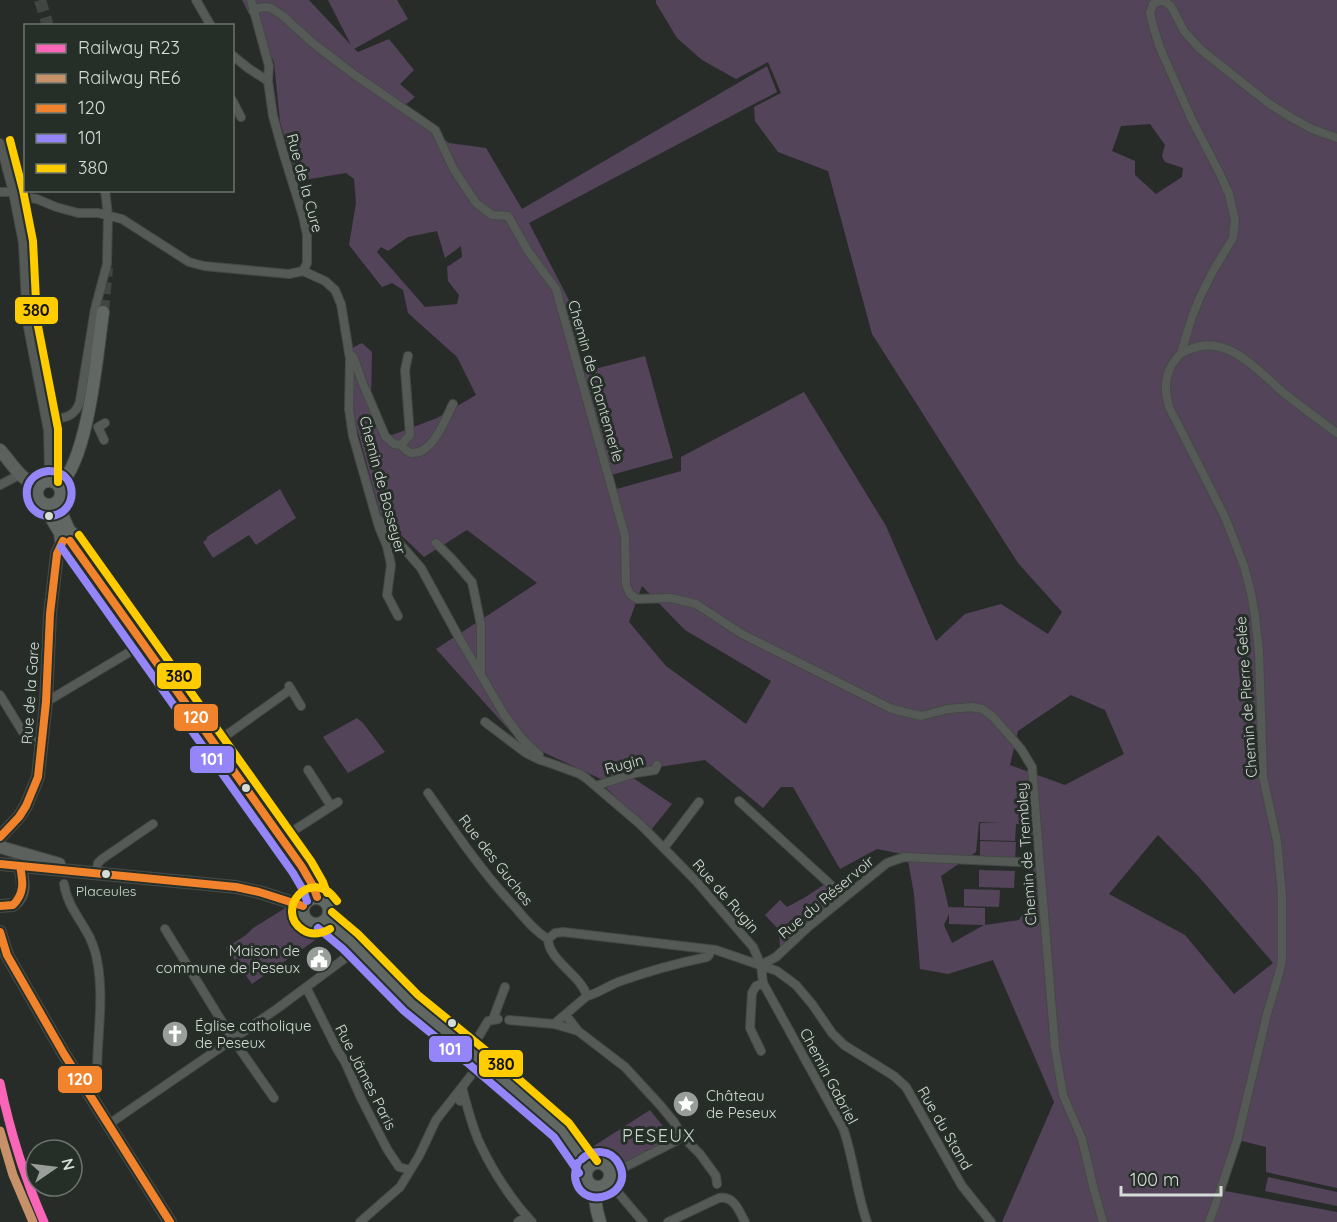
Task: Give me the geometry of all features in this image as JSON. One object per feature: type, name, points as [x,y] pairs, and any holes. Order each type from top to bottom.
[{"type":"main road","points":[[103,312],[83,437],[71,471],[67,478],[48,485],[37,495],[282,838],[308,877],[316,897],[324,901],[329,908],[325,920],[317,924],[309,922],[303,915],[303,906],[316,897]]},
{"type":"main road","points":[[0,450],[27,482],[48,485],[61,496],[58,502],[51,505],[43,504]]},
{"type":"main road","points":[[58,502],[65,536]]},
{"type":"main road","name":"Rue de la Gare","points":[[0,837],[19,817],[31,796],[38,777],[46,702],[50,614],[57,554],[65,536]]},
{"type":"main road","points":[[0,847],[96,873]]},
{"type":"main road","points":[[0,864],[236,887],[303,906]]},
{"type":"main road","points":[[0,906],[13,905],[21,897],[24,885],[20,866]]},
{"type":"main road","points":[[325,920],[339,931],[411,1003],[555,1124],[588,1167]]},
{"type":"main road","points":[[0,932],[7,955],[64,1054],[170,1222]]},
{"type":"main road","points":[[595,1163],[603,1163],[609,1168],[610,1178],[602,1187],[593,1186],[586,1178],[586,1170],[595,1163]]},
{"type":"main road","points":[[593,1186],[600,1222]]},
{"type":"street","points":[[196,0],[210,24]]},
{"type":"street","name":"Rue de la Cure","points":[[251,0],[269,66],[268,81],[273,116],[307,235],[307,263],[303,272]]},
{"type":"street","name":"Chemin de Pierre Gelée","points":[[1209,1222],[1237,1140],[1267,1014],[1280,970],[1283,926],[1282,895],[1277,842],[1263,777],[1261,673],[1256,616],[1244,566],[1235,541],[1173,417],[1167,398],[1166,383],[1169,370],[1181,353],[1200,297],[1233,238],[1235,220],[1219,172],[1192,120],[1160,48],[1151,20],[1150,13],[1153,4],[1160,1],[1168,3],[1184,31],[1200,49],[1271,105],[1312,129],[1337,138]]},
{"type":"street","name":"Chemin de Chantemerle","points":[[253,11],[265,7],[283,16],[352,74],[435,130],[454,170],[476,202],[492,215],[508,216],[528,251],[556,289],[625,536],[626,585]]},
{"type":"street","points":[[234,57],[268,81]]},
{"type":"street","points":[[234,103],[242,117]]},
{"type":"street","points":[[0,142],[23,243],[27,322],[46,420],[49,448],[48,485]]},
{"type":"street","points":[[0,191],[10,181]]},
{"type":"street","points":[[0,191],[13,192],[22,197],[37,199],[78,213],[94,213],[122,219],[189,262],[204,266],[285,273],[303,272]]},
{"type":"street","points":[[46,420],[71,415],[79,406],[95,309],[107,264],[108,215],[105,192]]},
{"type":"street","name":"Chemin de Bosseyer","points":[[303,272],[325,281],[335,290],[341,304],[350,359],[349,409],[353,436],[376,517],[387,546],[391,565],[387,595],[398,616]]},
{"type":"street","points":[[348,342],[385,436],[394,444],[401,444],[410,435],[405,370],[408,356]]},
{"type":"street","points":[[1181,353],[1208,345],[1233,352],[1337,433]]},
{"type":"street","points":[[401,444],[413,453],[424,449],[436,437],[453,404]]},
{"type":"street","points":[[104,440],[98,427],[105,423]]},
{"type":"street","points":[[0,485],[19,475]]},
{"type":"street","points":[[376,517],[421,568],[481,673]]},
{"type":"street","name":"Rue de Rugin","points":[[436,543],[472,582],[481,625],[481,673],[505,716],[522,740],[548,762]]},
{"type":"street","name":"Chemin de Trembley","points":[[626,585],[630,594],[637,599],[671,598],[696,604],[742,634],[892,709],[921,716],[948,709],[972,707],[981,709],[992,716],[1021,749],[1032,767],[1055,1048],[1063,1095],[1082,1139],[1104,1222]]},
{"type":"street","points":[[46,702],[143,645]]},
{"type":"street","points":[[214,744],[289,686],[302,706]]},
{"type":"street","points":[[0,695],[27,739],[43,741]]},
{"type":"street","name":"Rue de Rugin","points":[[485,722],[526,753],[580,774],[641,825],[696,881],[753,947],[761,965]]},
{"type":"street","name":"Rugin","points":[[596,786],[635,773],[656,770],[657,765]]},
{"type":"street","points":[[282,838],[334,804],[308,770]]},
{"type":"street","name":"Rue des Guches","points":[[428,792],[463,844],[499,890],[539,934],[548,939],[553,954],[585,989],[587,996]]},
{"type":"street","points":[[739,801],[844,897]]},
{"type":"street","points":[[664,848],[699,802]]},
{"type":"street","points":[[96,873],[96,868],[102,859],[153,824]]},
{"type":"street","name":"Rue du Réservoir","points":[[761,965],[776,957],[808,927],[887,863],[904,857],[1020,862]]},
{"type":"street","points":[[64,884],[73,909],[91,939],[97,961],[100,996],[96,1056],[97,1081],[88,1091]]},
{"type":"street","points":[[165,929],[232,1038],[274,1098]]},
{"type":"street","points":[[109,1124],[345,959],[348,955],[347,946],[339,931]]},
{"type":"street","name":"Rue du Stand","points":[[548,939],[555,933],[563,932],[716,950],[777,970],[796,985],[832,1033],[844,1045],[894,1076],[906,1087],[962,1186],[991,1222]]},
{"type":"street","points":[[554,1024],[587,996],[619,982],[710,955]]},
{"type":"street","name":"Chemin Gabriel","points":[[761,965],[763,983],[843,1128],[850,1147],[867,1222]]},
{"type":"street","points":[[761,1051],[750,1028],[752,993],[756,986],[763,983]]},
{"type":"street","name":"Rue Jämes Paris","points":[[306,987],[387,1149],[399,1167],[410,1170]]},
{"type":"street","points":[[470,1051],[488,1022],[496,1019],[505,987]]},
{"type":"street","points":[[566,1015],[578,1032],[625,1067],[660,1105],[682,1136],[716,1176],[717,1184]]},
{"type":"street","points":[[509,1020],[554,1024],[578,1032]]},
{"type":"street","points":[[360,1222],[400,1187],[419,1156],[436,1120],[476,1068],[484,1063]]},
{"type":"street","points":[[462,1087],[481,1147],[490,1164],[530,1219],[518,1222]]},
{"type":"street","points":[[449,1105],[465,1099]]},
{"type":"street","points":[[644,1222],[610,1178],[682,1136]]},
{"type":"street","points":[[668,1222],[726,1196],[732,1199],[745,1222]]},
{"type":"shaded area","points":[[242,0],[309,0],[351,45],[328,0],[397,0],[408,19],[354,49],[358,52],[389,39],[414,70],[400,84],[415,97],[404,106],[449,143],[486,148],[522,209],[767,66],[777,92],[529,223],[573,308],[581,373],[613,490],[681,471],[681,457],[804,392],[886,526],[936,641],[965,614],[1001,604],[1048,634],[1062,612],[1018,563],[872,334],[828,171],[778,152],[755,121],[754,107],[781,93],[768,62],[736,79],[702,60],[677,38],[656,0],[1337,0],[1337,1188],[1266,1172],[1266,1147],[1234,1139],[1220,1190],[1337,1212],[1337,1222],[1002,1222],[1054,1102],[993,960],[948,974],[920,969],[914,894],[907,855],[877,849],[840,869],[793,787],[781,787],[763,808],[705,760],[632,771],[601,779],[519,741],[436,649],[537,583],[467,530],[424,557],[381,516],[352,410],[352,348],[362,343],[372,352],[371,401],[387,437],[437,418],[476,395],[457,357],[408,313],[403,290],[392,283],[382,287],[349,245],[356,203],[354,179],[346,173],[298,181],[280,122],[274,62]],"holes":[[[1150,124],[1165,145],[1162,156],[1165,162],[1183,168],[1182,177],[1156,194],[1135,175],[1135,161],[1112,151],[1121,126]],[[437,231],[445,258],[461,246],[462,257],[447,267],[448,281],[459,295],[457,304],[425,307],[377,252],[381,247],[388,251],[408,237]],[[642,586],[685,630],[771,681],[746,724],[666,666],[629,622]],[[1071,695],[1105,710],[1124,754],[1065,785],[1010,765],[1018,731]],[[979,822],[1001,823],[980,823],[980,840],[1015,841],[1016,824],[1027,825],[1034,845],[1032,898],[1019,920],[985,925],[985,908],[949,907],[949,909],[941,876],[976,852]],[[1158,835],[1200,878],[1273,963],[1234,994],[1185,935],[1109,894]],[[949,914],[949,924],[984,925],[952,943],[944,925]]]},
{"type":"shaded area","points":[[645,356],[673,458],[611,475],[583,372]]},
{"type":"shaded area","points":[[280,489],[296,518],[256,545],[249,535],[213,558],[203,542],[207,537]]},
{"type":"shaded area","points":[[357,718],[385,752],[348,773],[323,737]]},
{"type":"shaded area","points":[[630,776],[672,804],[651,830],[606,788]]},
{"type":"shaded area","points":[[980,841],[1016,842],[1015,859],[980,858]]},
{"type":"shaded area","points":[[979,870],[1015,871],[1014,888],[979,887]]},
{"type":"shaded area","points":[[825,884],[836,894],[837,899],[826,909],[819,906],[813,910],[818,916],[780,947],[779,930],[765,915],[780,900],[787,907]]},
{"type":"shaded area","points":[[964,889],[1000,890],[999,907],[964,906]]},
{"type":"shaded area","points":[[287,907],[302,926],[324,934],[252,984],[226,948]]},
{"type":"shaded area","points":[[650,1110],[673,1139],[618,1165],[603,1156],[586,1151]]},
{"type":"shaded area","points":[[1268,1177],[1337,1192],[1337,1206],[1265,1191]]},
{"type":"tunnel","points":[[40,0],[47,24]]},
{"type":"tunnel","points":[[103,312],[107,268]]},
{"type":"rail line","name":"R23","points":[[0,1083],[18,1154],[44,1222]]},
{"type":"rail line","name":"RE6","points":[[0,1131],[13,1175],[33,1222]]},
{"type":"transit line","name":"380","points":[[10,140],[33,241],[37,321],[58,429],[58,482]]},
{"type":"transit line","name":"101","points":[[48,471],[38,474],[31,480],[27,487],[27,495],[34,510],[41,515],[50,516],[66,508],[72,493],[66,478],[59,473],[49,471]]},
{"type":"transit line","name":"380","points":[[79,535],[311,861],[327,893]]},
{"type":"transit line","name":"120","points":[[0,837],[26,806],[38,777],[46,702],[50,614],[57,554],[63,541]]},
{"type":"transit line","name":"120","points":[[70,541],[302,867],[317,897]]},
{"type":"transit line","name":"101","points":[[61,547],[293,873],[307,901]]},
{"type":"transit line","name":"120","points":[[0,864],[236,887],[303,906]]},
{"type":"transit line","name":"120","points":[[0,906],[13,905],[20,896],[22,882],[20,866]]},
{"type":"transit line","name":"380","points":[[330,929],[316,934],[303,930],[295,922],[292,912],[294,903],[299,894],[316,887],[327,891],[337,901]]},
{"type":"transit line","name":"380","points":[[332,912],[358,934],[418,995],[569,1123],[597,1161]]},
{"type":"transit line","name":"101","points":[[318,928],[343,949],[404,1011],[554,1137],[579,1173]]},
{"type":"transit line","name":"120","points":[[0,932],[7,955],[64,1054],[170,1222]]},
{"type":"transit line","name":"101","points":[[578,1163],[575,1177],[581,1191],[589,1196],[598,1197],[607,1196],[615,1191],[622,1175],[616,1159],[602,1152],[591,1153],[582,1159]]},
{"type":"place","name":"Placeules","points":[[106,874]]},
{"type":"place","name":"Maison de commune de Peseux","points":[[319,959]]},
{"type":"place","name":"Église catholique de Peseux","points":[[175,1034]]},
{"type":"place","name":"Château de Peseux","points":[[686,1104]]},
{"type":"district","name":"PESEUX","points":[[659,1135]]}]
